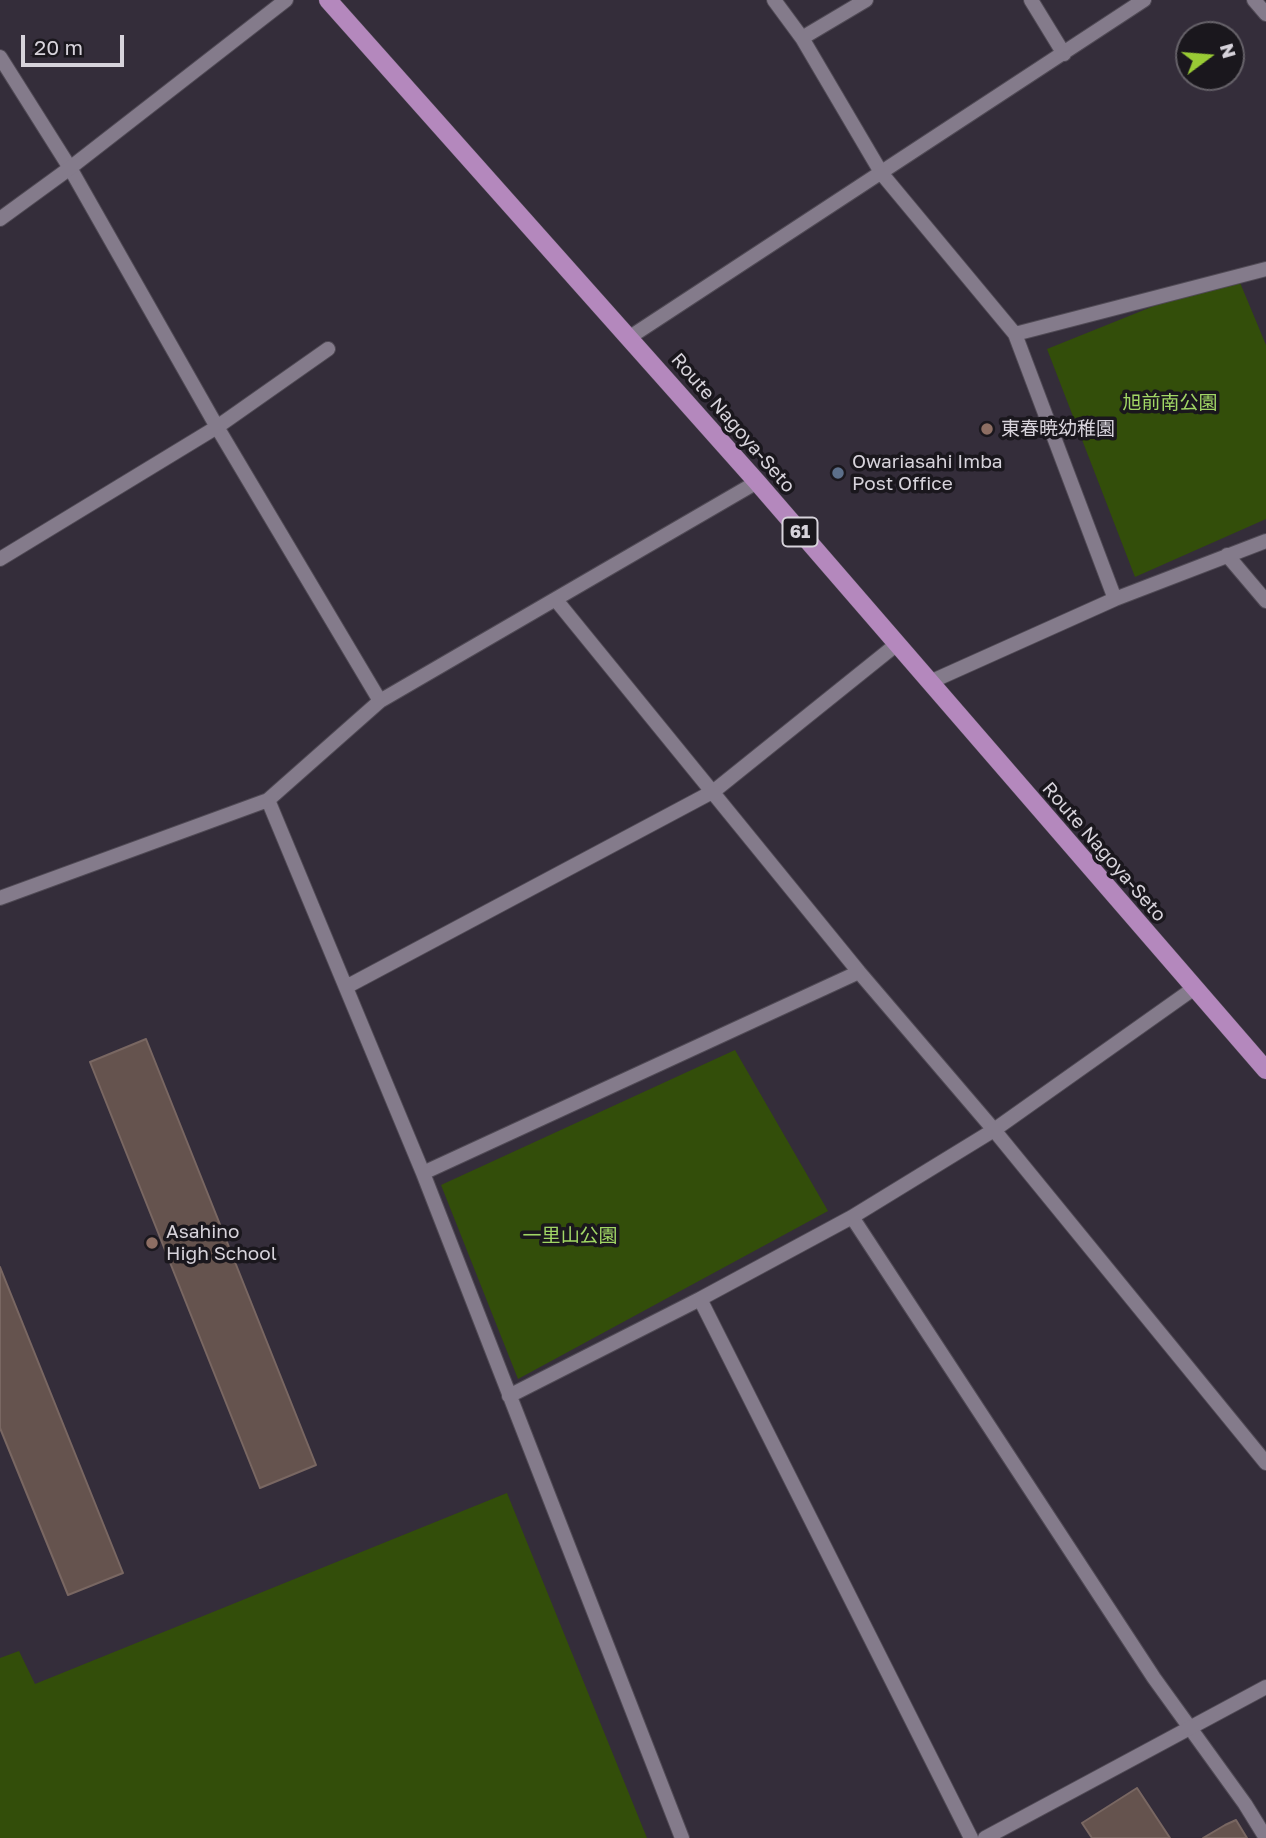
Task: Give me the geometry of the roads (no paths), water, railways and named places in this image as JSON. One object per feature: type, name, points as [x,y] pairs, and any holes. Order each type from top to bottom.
[{"type":"main road","name":"Route Nagoya-Seto","points":[[328,0],[630,337],[1266,1070]]},
{"type":"street","points":[[0,219],[286,0]]},
{"type":"street","points":[[774,0],[802,38],[882,174],[1015,334],[1115,599]]},
{"type":"street","points":[[802,38],[866,0]]},
{"type":"street","points":[[1031,0],[1064,54]]},
{"type":"street","points":[[630,337],[1144,0]]},
{"type":"street","points":[[1254,0],[1266,14]]},
{"type":"street","points":[[0,57],[70,168],[217,427],[380,701]]},
{"type":"street","points":[[1015,334],[1266,269]]},
{"type":"street","points":[[0,559],[217,427],[328,349]]},
{"type":"street","points":[[0,898],[268,800],[380,701],[757,482]]},
{"type":"street","points":[[930,682],[1115,599],[1266,541]]},
{"type":"street","points":[[1227,555],[1266,601]]},
{"type":"street","points":[[556,600],[859,972],[994,1130],[1266,1463]]},
{"type":"street","points":[[346,987],[714,791],[897,644]]},
{"type":"street","points":[[268,800],[423,1173],[682,1838]]},
{"type":"street","points":[[423,1173],[859,972]]},
{"type":"street","points":[[509,1396],[700,1299],[852,1217],[994,1130],[1194,989]]},
{"type":"street","points":[[852,1217],[1154,1678],[1245,1804],[1266,1838]]},
{"type":"street","points":[[700,1299],[971,1838]]},
{"type":"street","points":[[985,1838],[1266,1687]]},
{"type":"place","name":"東春暁幼稚園","points":[[987,429]]},
{"type":"place","name":"Owariasahi Imba Post Office","points":[[838,473]]},
{"type":"place","name":"Asahino High School","points":[[152,1243]]},
{"type":"park label","name":"旭前南公園","points":[[1170,403]]},
{"type":"park label","name":"一里山公園","points":[[570,1236]]}]
